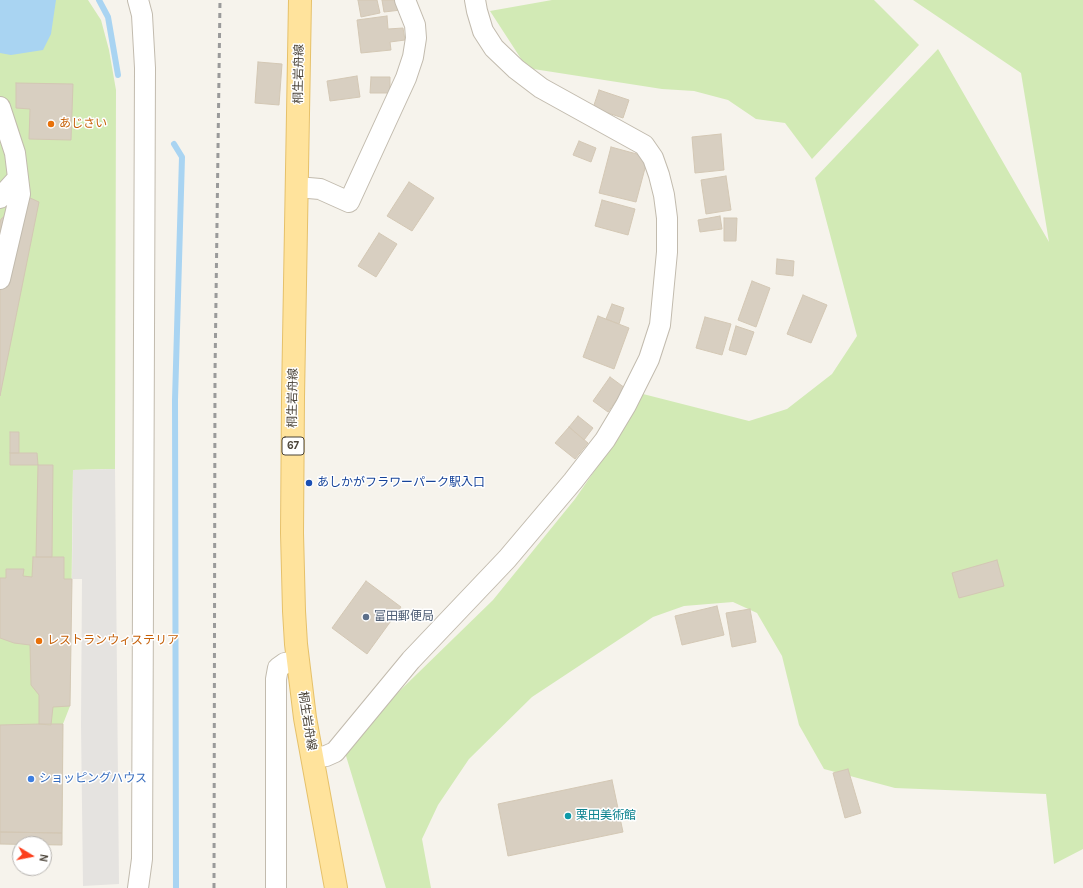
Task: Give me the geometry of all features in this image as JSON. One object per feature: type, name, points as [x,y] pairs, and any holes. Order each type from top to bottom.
[{"type":"main road","name":"桐生岩舟線","points":[[300,0],[293,397],[292,533],[294,612],[305,718],[336,888]]},
{"type":"street","points":[[138,0],[142,15],[145,68],[142,859],[145,888]]},
{"type":"street","points":[[297,187],[320,189],[349,202],[406,78],[413,57],[416,38],[415,25],[405,0]]},
{"type":"street","points":[[313,758],[326,756],[335,752],[411,660],[507,558],[573,481],[604,440],[626,405],[649,359],[660,324],[667,252],[667,218],[662,188],[652,158],[644,145],[541,88],[516,70],[494,48],[483,30],[477,11],[476,0]]},
{"type":"street","points":[[0,107],[15,153],[20,194],[0,279]]},
{"type":"street","points":[[0,198],[18,178]]},
{"type":"street","points":[[276,888],[276,679],[278,668],[285,663],[298,661]]},
{"type":"street","points":[[138,888],[142,859]]},
{"type":"green space","points":[[0,0],[88,0],[101,20],[109,50],[116,90],[115,469],[73,470],[70,706],[63,724],[62,845],[52,845],[52,836],[12,836],[12,844],[0,844]]},
{"type":"green space","points":[[552,0],[874,0],[919,45],[812,159],[785,123],[756,119],[728,100],[694,91],[662,89],[527,68],[490,11]]},
{"type":"green space","points":[[913,0],[1083,0],[1083,849],[1054,864],[1046,794],[895,788],[824,769],[799,725],[782,656],[757,613],[733,602],[684,606],[653,617],[532,697],[469,759],[438,805],[422,839],[431,888],[386,888],[343,746],[493,600],[575,499],[613,444],[643,394],[749,421],[787,409],[832,374],[857,336],[815,178],[938,49],[1049,242],[1021,73]]},
{"type":"shaded area","points":[[115,469],[119,884],[83,886],[81,725],[82,579],[72,579],[73,470]]},
{"type":"water","points":[[0,0],[56,0],[51,34],[43,50],[11,55],[0,53]]},
{"type":"building","points":[[358,0],[377,0],[380,13],[361,17]]},
{"type":"building","points":[[382,0],[400,0],[401,10],[384,12]]},
{"type":"building","points":[[387,16],[388,29],[403,28],[405,40],[390,42],[391,50],[361,53],[357,20]]},
{"type":"building","points":[[258,62],[282,64],[279,105],[255,103]]},
{"type":"building","points":[[357,76],[360,97],[330,101],[327,81]]},
{"type":"building","points":[[371,77],[390,77],[390,93],[370,93]]},
{"type":"building","name":"あじさい","points":[[16,83],[73,84],[71,140],[29,139],[30,109],[16,108]]},
{"type":"building","points":[[599,90],[629,100],[623,118],[593,108]]},
{"type":"building","points":[[721,134],[724,170],[695,173],[692,137]]},
{"type":"building","points":[[579,141],[596,148],[591,162],[573,155]]},
{"type":"building","points":[[611,147],[648,157],[636,202],[599,193]]},
{"type":"building","points":[[726,176],[731,210],[706,214],[701,180]]},
{"type":"building","points":[[409,182],[434,198],[412,231],[387,216]]},
{"type":"building","points":[[28,197],[39,202],[0,396],[0,223],[1,219]]},
{"type":"building","points":[[602,200],[635,209],[628,235],[595,226]]},
{"type":"building","points":[[720,216],[722,229],[700,232],[698,220]]},
{"type":"building","points":[[724,218],[737,218],[736,241],[724,241]]},
{"type":"building","points":[[379,233],[397,244],[376,277],[358,266]]},
{"type":"building","points":[[777,259],[794,261],[793,276],[776,274]]},
{"type":"building","points":[[752,281],[770,288],[756,327],[738,320]]},
{"type":"building","points":[[803,295],[827,305],[811,343],[787,334]]},
{"type":"building","points":[[612,304],[624,308],[619,324],[606,319]]},
{"type":"building","points":[[598,316],[629,328],[614,369],[583,357]]},
{"type":"building","points":[[705,317],[731,324],[722,355],[696,348]]},
{"type":"building","points":[[736,326],[754,332],[746,355],[729,350]]},
{"type":"building","points":[[610,377],[625,388],[608,412],[593,401]]},
{"type":"building","points":[[578,416],[593,428],[584,440],[569,427]]},
{"type":"building","points":[[569,427],[588,443],[575,459],[555,443]]},
{"type":"building","points":[[10,432],[19,432],[19,453],[10,453]]},
{"type":"building","points":[[10,453],[37,453],[38,465],[10,465]]},
{"type":"building","points":[[38,465],[53,465],[52,557],[36,557]]},
{"type":"building","name":"レストランウィステリア","points":[[33,557],[64,557],[64,579],[72,579],[70,706],[53,707],[51,725],[39,724],[39,695],[31,685],[30,645],[14,643],[0,638],[0,578],[6,578],[6,569],[24,569],[23,576],[32,577]]},
{"type":"building","points":[[997,560],[1004,586],[959,598],[952,573]]},
{"type":"building","name":"富田郵便局","points":[[366,581],[401,607],[367,654],[332,628]]},
{"type":"building","points":[[717,606],[724,635],[682,645],[675,616]]},
{"type":"building","points":[[750,609],[756,642],[732,647],[726,613]]},
{"type":"building","name":"ショッピングハウス","points":[[63,724],[62,833],[0,832],[0,725]]},
{"type":"building","points":[[848,769],[861,813],[845,818],[833,773]]},
{"type":"building","points":[[612,780],[623,832],[508,856],[498,804]]},
{"type":"building","points":[[0,832],[62,833],[62,845],[52,845],[52,836],[12,836],[12,844],[0,844]]},
{"type":"waterway","points":[[99,0],[108,17],[118,75]]},
{"type":"waterway","points":[[174,144],[182,157],[175,400],[176,888]]},
{"type":"railway","points":[[214,888],[215,374],[220,0]]},
{"type":"place","name":"あじさい","points":[[51,124]]},
{"type":"place","name":"あしかがフラワーパーク駅入口","points":[[309,483]]},
{"type":"place","name":"富田郵便局","points":[[366,617]]},
{"type":"place","name":"レストランウィステリア","points":[[39,641]]},
{"type":"place","name":"ショッピングハウス","points":[[31,779]]},
{"type":"place","name":"栗田美術館","points":[[568,816]]}]
